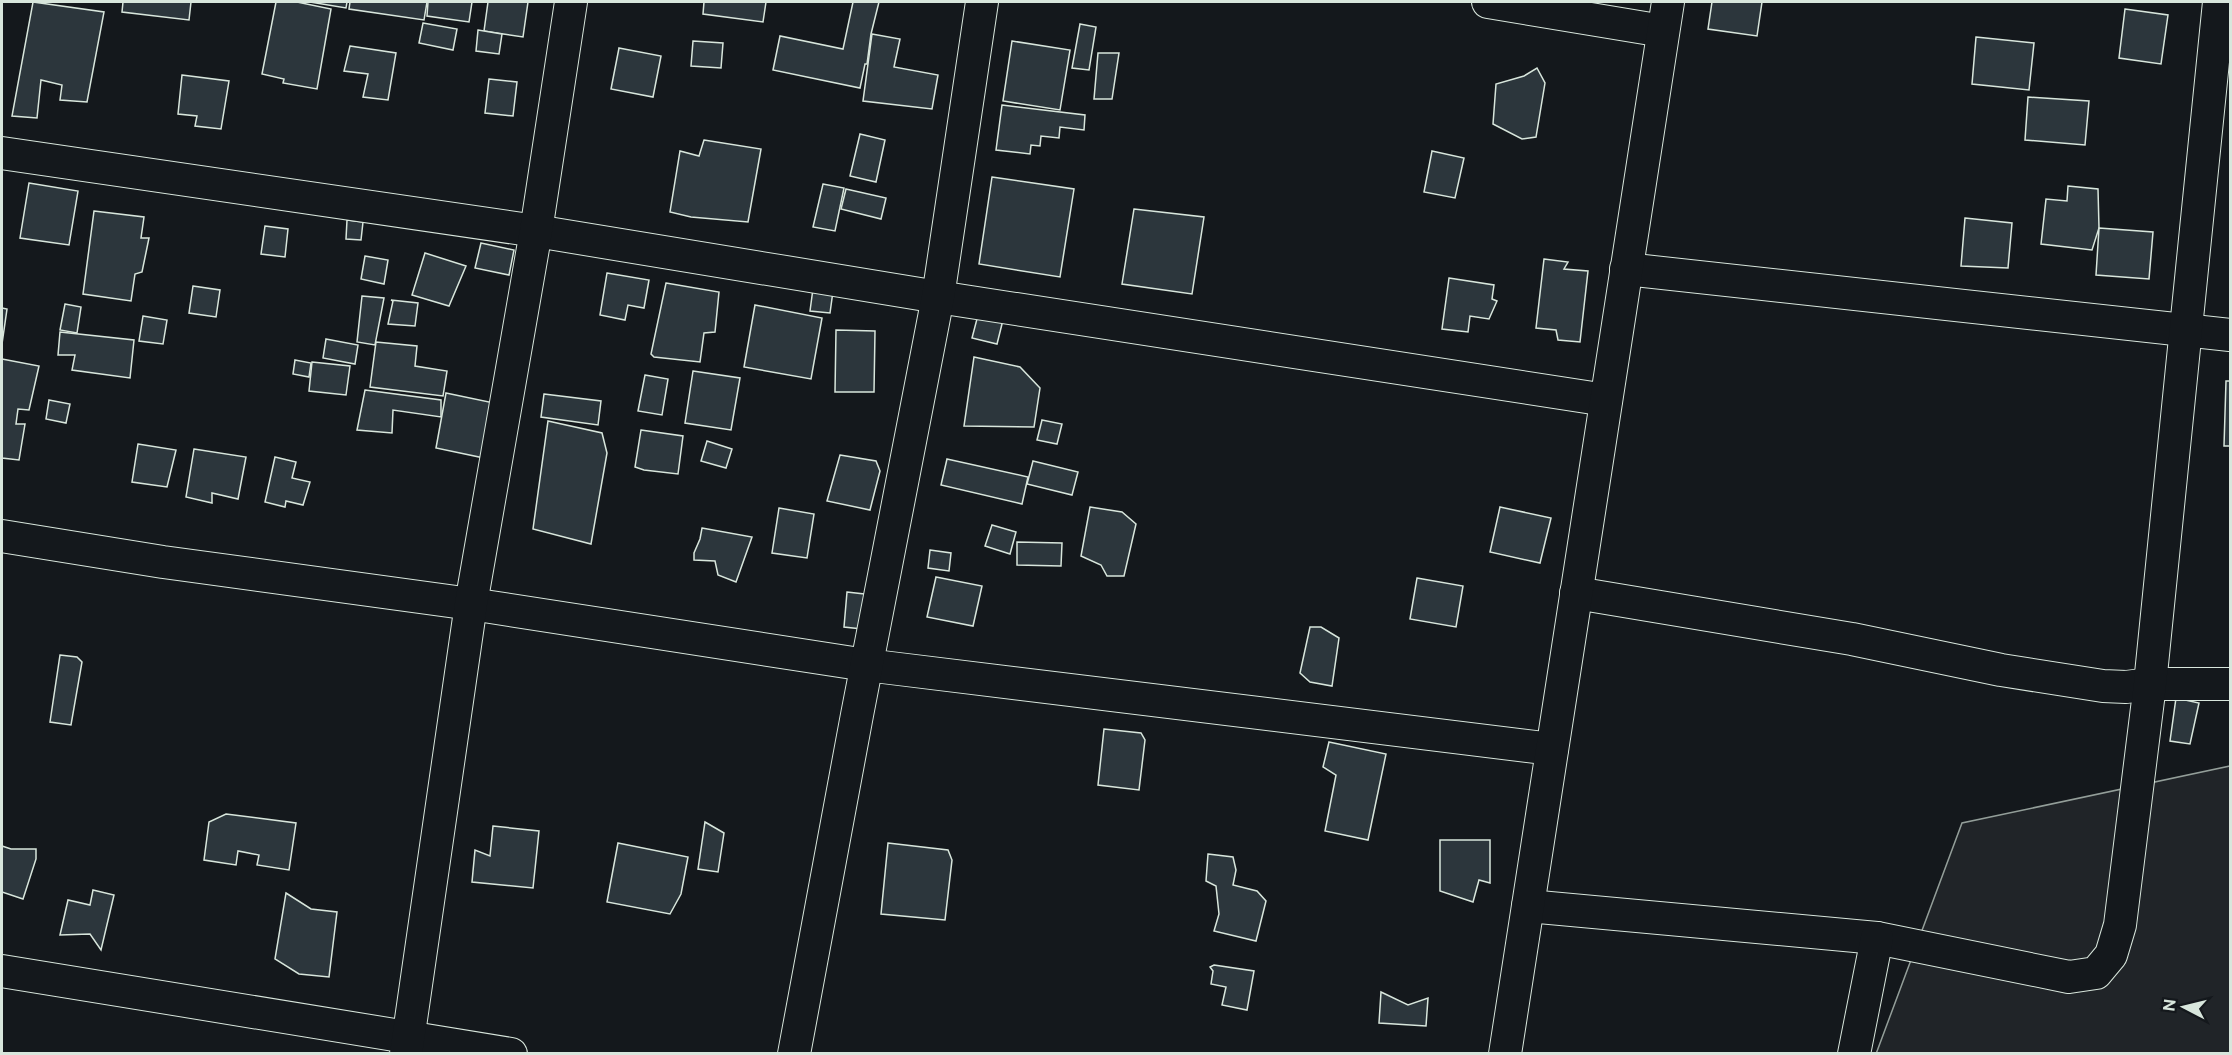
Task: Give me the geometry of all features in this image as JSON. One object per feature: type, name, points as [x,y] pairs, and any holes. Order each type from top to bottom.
[{"type":"street","points":[[408,1045],[471,604],[536,231],[572,2]]},
{"type":"street","points":[[794,1053],[866,665],[938,297],[982,2]]},
{"type":"street","points":[[1488,2],[1665,16],[1505,1053]]},
{"type":"street","points":[[1528,906],[1877,938],[2069,977],[2096,973],[2111,955],[2121,925],[2150,684],[2219,2]]},
{"type":"street","points":[[2,153],[536,231],[938,297],[1606,400]]},
{"type":"street","points":[[1626,268],[2230,335]]},
{"type":"street","points":[[2,536],[163,562],[471,604],[866,665],[1552,749]]},
{"type":"street","points":[[1576,593],[1852,639],[2001,670],[2080,683],[2126,687],[2150,684],[2230,684]]},
{"type":"street","points":[[1854,1053],[1877,938]]},
{"type":"street","points":[[2,971],[408,1045],[511,1053]]},
{"type":"shaded area","points":[[2230,766],[2230,1053],[1876,1054],[1962,823]]},
{"type":"building","points":[[33,2],[104,12],[87,102],[60,100],[62,85],[41,80],[37,118],[12,116]]},
{"type":"building","points":[[123,2],[191,2],[189,20],[122,12]]},
{"type":"building","points":[[276,2],[297,2],[331,9],[317,89],[283,83],[284,79],[262,74]]},
{"type":"building","points":[[310,2],[347,2],[346,8]]},
{"type":"building","points":[[350,2],[427,2],[424,20],[349,9]]},
{"type":"building","points":[[428,2],[472,2],[469,22],[427,16]]},
{"type":"building","points":[[488,2],[528,2],[523,37],[484,31]]},
{"type":"building","points":[[704,2],[766,2],[763,22],[703,14]]},
{"type":"building","points":[[853,2],[879,2],[860,88],[773,70],[780,36],[843,49]]},
{"type":"building","points":[[1712,2],[1762,2],[1757,36],[1708,29]]},
{"type":"building","points":[[2125,9],[2168,15],[2161,64],[2119,58]]},
{"type":"building","points":[[423,23],[457,29],[453,50],[419,43]]},
{"type":"building","points":[[1080,24],[1096,27],[1089,70],[1072,68]]},
{"type":"building","points":[[478,30],[502,34],[499,54],[476,51]]},
{"type":"building","points":[[872,34],[900,39],[894,67],[938,75],[932,109],[863,101]]},
{"type":"building","points":[[1976,37],[2034,43],[2029,90],[1972,84]]},
{"type":"building","points":[[693,41],[723,43],[721,68],[691,66]]},
{"type":"building","points":[[1012,41],[1070,50],[1060,110],[1003,101]]},
{"type":"building","points":[[350,46],[396,53],[388,100],[363,97],[368,74],[344,71]]},
{"type":"building","points":[[619,48],[661,56],[653,97],[611,89]]},
{"type":"building","points":[[1098,53],[1119,53],[1112,99],[1094,99]]},
{"type":"building","points":[[1537,68],[1545,83],[1536,137],[1522,139],[1493,124],[1496,84],[1524,76]]},
{"type":"building","points":[[182,75],[229,81],[221,129],[195,126],[197,116],[178,114]]},
{"type":"building","points":[[489,79],[517,82],[513,116],[485,113]]},
{"type":"building","points":[[2028,97],[2089,101],[2085,145],[2025,140]]},
{"type":"building","points":[[1002,105],[1085,115],[1084,130],[1060,127],[1059,138],[1041,136],[1040,146],[1031,145],[1030,154],[996,150]]},
{"type":"building","points":[[860,134],[885,140],[876,182],[850,176]]},
{"type":"building","points":[[704,140],[761,149],[748,222],[691,217],[670,212],[680,151],[699,156]]},
{"type":"building","points":[[1432,151],[1464,158],[1455,198],[1424,192]]},
{"type":"building","points":[[992,177],[1074,189],[1060,277],[979,264]]},
{"type":"building","points":[[29,183],[78,191],[69,245],[20,238]]},
{"type":"building","points":[[823,184],[844,188],[835,231],[813,227]]},
{"type":"building","points":[[2068,186],[2098,189],[2099,228],[2092,250],[2041,244],[2046,199],[2067,201]]},
{"type":"building","points":[[846,189],[886,198],[881,219],[841,209]]},
{"type":"building","points":[[1134,209],[1204,217],[1192,294],[1122,284]]},
{"type":"building","points":[[94,211],[144,217],[141,238],[149,238],[142,272],[135,274],[131,301],[83,294]]},
{"type":"building","points":[[1965,218],[2012,223],[2008,268],[1961,266]]},
{"type":"building","points":[[347,220],[363,222],[361,240],[346,239]]},
{"type":"building","points":[[265,226],[288,229],[285,257],[261,254]]},
{"type":"building","points":[[2099,228],[2153,232],[2149,279],[2096,275]]},
{"type":"building","points":[[481,243],[514,250],[509,275],[475,268]]},
{"type":"building","points":[[425,253],[466,266],[449,306],[412,295]]},
{"type":"building","points":[[365,256],[388,260],[384,284],[361,279]]},
{"type":"building","points":[[1544,259],[1568,262],[1564,269],[1588,271],[1580,342],[1558,340],[1556,330],[1536,328]]},
{"type":"building","points":[[607,273],[649,280],[644,308],[628,305],[625,320],[600,315]]},
{"type":"building","points":[[1449,278],[1494,285],[1492,299],[1497,301],[1489,319],[1470,316],[1468,332],[1442,329]]},
{"type":"building","points":[[814,281],[834,284],[830,313],[810,311]]},
{"type":"building","points":[[666,283],[719,292],[715,332],[704,333],[700,362],[654,357],[651,354]]},
{"type":"building","points":[[193,286],[220,290],[216,317],[189,313]]},
{"type":"building","points":[[362,296],[384,298],[375,345],[357,342]]},
{"type":"building","points":[[391,300],[418,303],[415,326],[388,324],[393,301]]},
{"type":"building","points":[[65,304],[81,307],[77,333],[60,330]]},
{"type":"building","points":[[755,305],[822,318],[811,379],[744,367]]},
{"type":"building","points":[[2,308],[7,309],[2,344]]},
{"type":"building","points":[[978,315],[1003,320],[997,344],[972,338]]},
{"type":"building","points":[[143,316],[167,320],[163,344],[139,341]]},
{"type":"building","points":[[836,330],[875,331],[874,392],[835,392]]},
{"type":"building","points":[[60,332],[134,340],[130,378],[72,370],[75,355],[58,355]]},
{"type":"building","points":[[326,339],[358,345],[355,364],[323,358]]},
{"type":"building","points":[[376,342],[417,346],[415,366],[447,371],[443,396],[370,387]]},
{"type":"building","points":[[974,357],[1020,367],[1040,388],[1034,427],[964,426]]},
{"type":"building","points":[[2,359],[39,366],[29,410],[18,409],[16,424],[25,424],[19,460],[2,458]]},
{"type":"building","points":[[295,360],[311,363],[309,377],[293,374]]},
{"type":"building","points":[[312,362],[350,366],[346,395],[309,391]]},
{"type":"building","points":[[693,371],[740,378],[731,430],[685,423]]},
{"type":"building","points":[[645,375],[668,379],[662,415],[638,411]]},
{"type":"building","points":[[2226,381],[2230,381],[2230,446],[2224,446]]},
{"type":"building","points":[[365,390],[441,400],[441,417],[393,410],[392,433],[357,430]]},
{"type":"building","points":[[446,393],[494,403],[484,458],[436,448]]},
{"type":"building","points":[[544,394],[601,401],[598,425],[541,417]]},
{"type":"building","points":[[49,400],[70,404],[66,423],[46,419]]},
{"type":"building","points":[[1042,420],[1062,424],[1057,444],[1037,440]]},
{"type":"building","points":[[548,421],[602,433],[607,453],[591,544],[533,529]]},
{"type":"building","points":[[641,430],[683,436],[678,474],[635,467]]},
{"type":"building","points":[[707,441],[732,449],[726,468],[701,461]]},
{"type":"building","points":[[138,444],[176,450],[167,487],[132,482]]},
{"type":"building","points":[[194,449],[246,457],[238,499],[212,493],[212,503],[186,497]]},
{"type":"building","points":[[840,455],[876,461],[880,471],[870,510],[827,501]]},
{"type":"building","points":[[275,457],[296,462],[292,478],[310,482],[303,505],[286,501],[285,507],[265,502]]},
{"type":"building","points":[[947,459],[1028,477],[1022,504],[941,485]]},
{"type":"building","points":[[1033,461],[1078,472],[1072,495],[1027,484]]},
{"type":"building","points":[[1090,507],[1122,512],[1136,524],[1124,576],[1107,576],[1101,565],[1081,556]]},
{"type":"building","points":[[1500,507],[1551,518],[1540,563],[1490,552]]},
{"type":"building","points":[[779,508],[814,514],[807,558],[772,553]]},
{"type":"building","points":[[992,525],[1016,532],[1010,554],[985,546]]},
{"type":"building","points":[[702,528],[752,537],[736,582],[718,575],[715,561],[694,560]]},
{"type":"building","points":[[1017,542],[1062,543],[1061,566],[1017,565]]},
{"type":"building","points":[[930,550],[951,553],[949,571],[928,568]]},
{"type":"building","points":[[936,577],[982,586],[973,626],[927,617]]},
{"type":"building","points":[[1417,578],[1463,586],[1456,627],[1410,619]]},
{"type":"building","points":[[847,592],[873,595],[871,630],[844,627]]},
{"type":"building","points":[[1310,627],[1321,627],[1339,638],[1332,686],[1310,682],[1300,673]]},
{"type":"building","points":[[60,655],[77,657],[82,662],[71,725],[50,722]]},
{"type":"building","points":[[2176,698],[2199,703],[2190,744],[2170,741]]},
{"type":"building","points":[[1104,729],[1141,733],[1145,740],[1139,790],[1098,785]]},
{"type":"building","points":[[1329,742],[1386,754],[1368,840],[1325,831],[1336,775],[1323,767]]},
{"type":"building","points":[[226,814],[296,823],[289,870],[257,865],[259,855],[238,851],[236,865],[204,860],[209,822]]},
{"type":"building","points":[[705,822],[724,833],[718,872],[698,869]]},
{"type":"building","points":[[493,826],[539,831],[533,888],[472,882],[475,850],[490,856]]},
{"type":"building","points":[[1440,840],[1490,840],[1490,883],[1479,880],[1473,902],[1440,891]]},
{"type":"building","points":[[618,843],[688,857],[681,894],[670,914],[607,902]]},
{"type":"building","points":[[888,843],[948,850],[952,860],[945,920],[881,914]]},
{"type":"building","points":[[2,846],[11,849],[36,849],[36,859],[23,899],[2,892]]},
{"type":"building","points":[[1208,854],[1233,857],[1236,870],[1233,885],[1257,891],[1266,901],[1256,941],[1214,931],[1219,914],[1216,886],[1206,881]]},
{"type":"building","points":[[93,890],[114,895],[101,950],[90,934],[60,935],[68,900],[90,905]]},
{"type":"building","points":[[286,893],[311,909],[337,912],[329,977],[299,974],[275,959]]},
{"type":"building","points":[[1214,965],[1254,971],[1247,1010],[1222,1005],[1226,987],[1211,984],[1213,971],[1210,967]]},
{"type":"building","points":[[1381,992],[1408,1005],[1428,998],[1426,1026],[1379,1023]]}]
